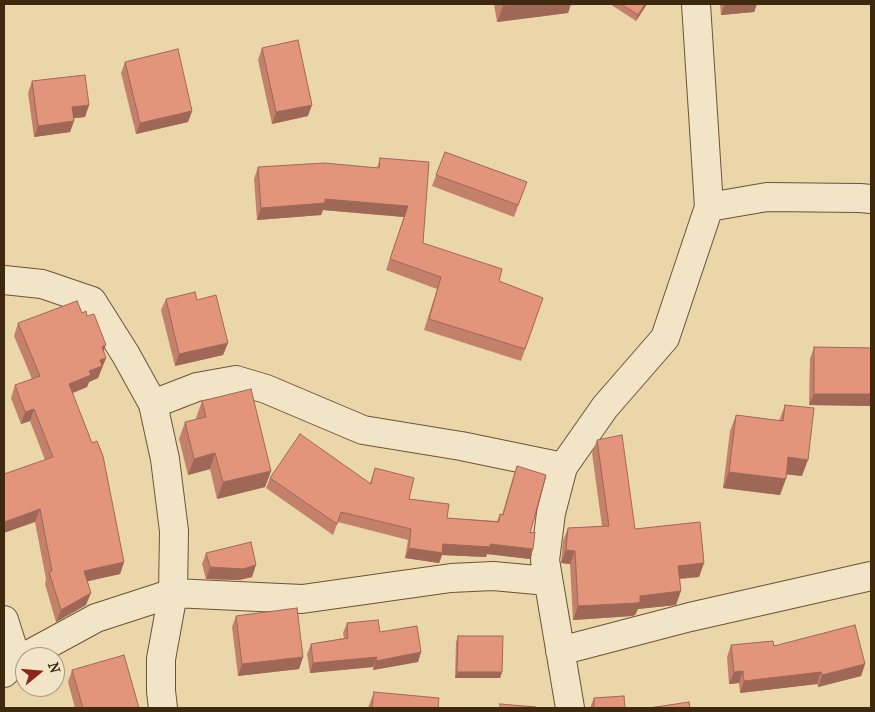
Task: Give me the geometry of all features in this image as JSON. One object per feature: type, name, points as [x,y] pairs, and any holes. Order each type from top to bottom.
[{"type":"street","points":[[570,708],[545,560],[549,522],[563,467],[605,407],[666,338],[709,207],[696,4]]},
{"type":"street","points":[[709,207],[767,197],[871,199]]},
{"type":"street","points":[[4,280],[42,284],[92,301],[126,355],[153,404],[165,459],[174,531],[173,593],[160,659],[163,708]]},
{"type":"street","points":[[153,404],[197,387],[236,380],[266,389],[363,430],[461,446],[563,467]]},
{"type":"street","points":[[4,620],[10,667],[96,618],[173,593],[302,599],[451,578],[493,576],[548,581]]},
{"type":"street","points":[[560,651],[690,616],[871,576]]},
{"type":"building","points":[[502,4],[522,4],[503,6]]},
{"type":"building","points":[[621,4],[645,4],[638,15]]},
{"type":"building","points":[[298,40],[312,105],[276,112],[262,48]]},
{"type":"building","points":[[178,49],[192,111],[140,123],[125,62]]},
{"type":"building","points":[[85,75],[89,105],[72,107],[74,121],[38,126],[32,81]]},
{"type":"building","points":[[445,152],[527,182],[518,205],[436,175]]},
{"type":"building","points":[[380,158],[429,162],[423,243],[502,269],[499,281],[543,298],[525,349],[429,319],[441,277],[390,259],[408,206],[325,199],[325,203],[261,208],[258,167],[324,163],[379,168]]},
{"type":"building","points":[[195,292],[197,300],[216,295],[228,343],[179,354],[166,299]]},
{"type":"building","points":[[77,301],[82,313],[86,311],[87,316],[94,314],[106,345],[102,347],[106,358],[100,360],[102,366],[89,371],[91,375],[69,384],[92,443],[97,441],[103,456],[124,562],[84,571],[91,593],[61,610],[49,572],[52,571],[40,509],[4,522],[4,474],[53,457],[34,409],[25,412],[15,385],[40,376],[18,323]]},
{"type":"building","points":[[814,347],[871,348],[871,394],[814,394]]},
{"type":"building","points":[[251,389],[271,471],[223,482],[215,453],[194,459],[185,422],[206,417],[202,401]]},
{"type":"building","points":[[785,405],[814,408],[808,460],[788,457],[786,479],[729,472],[736,415],[783,421]]},
{"type":"building","points":[[300,434],[371,484],[375,468],[414,478],[409,499],[449,504],[447,518],[499,522],[500,514],[503,515],[517,466],[546,475],[530,533],[535,532],[533,549],[490,544],[490,547],[443,544],[442,553],[409,548],[411,529],[341,512],[337,524],[270,478]]},
{"type":"building","points":[[622,435],[635,529],[700,522],[704,563],[678,566],[681,591],[640,596],[640,602],[637,603],[578,606],[575,551],[566,550],[568,528],[609,526],[597,440]]},
{"type":"building","points":[[251,542],[256,565],[243,569],[210,567],[206,553]]},
{"type":"building","points":[[297,608],[303,657],[242,664],[236,616]]},
{"type":"building","points":[[378,620],[380,632],[417,626],[421,652],[376,661],[377,657],[313,663],[311,644],[348,638],[347,623]]},
{"type":"building","points":[[855,625],[865,664],[822,675],[821,672],[744,681],[743,671],[734,672],[731,645],[773,641],[774,646]]},
{"type":"building","points":[[458,636],[503,636],[502,672],[457,672]]},
{"type":"building","points":[[124,655],[139,708],[83,708],[72,670]]},
{"type":"building","points":[[374,692],[439,698],[438,708],[372,708]]},
{"type":"building","points":[[624,696],[625,708],[594,708],[594,698]]},
{"type":"building","points":[[689,702],[690,708],[649,708]]},
{"type":"building","points":[[500,704],[536,707],[536,708],[500,708]]}]
